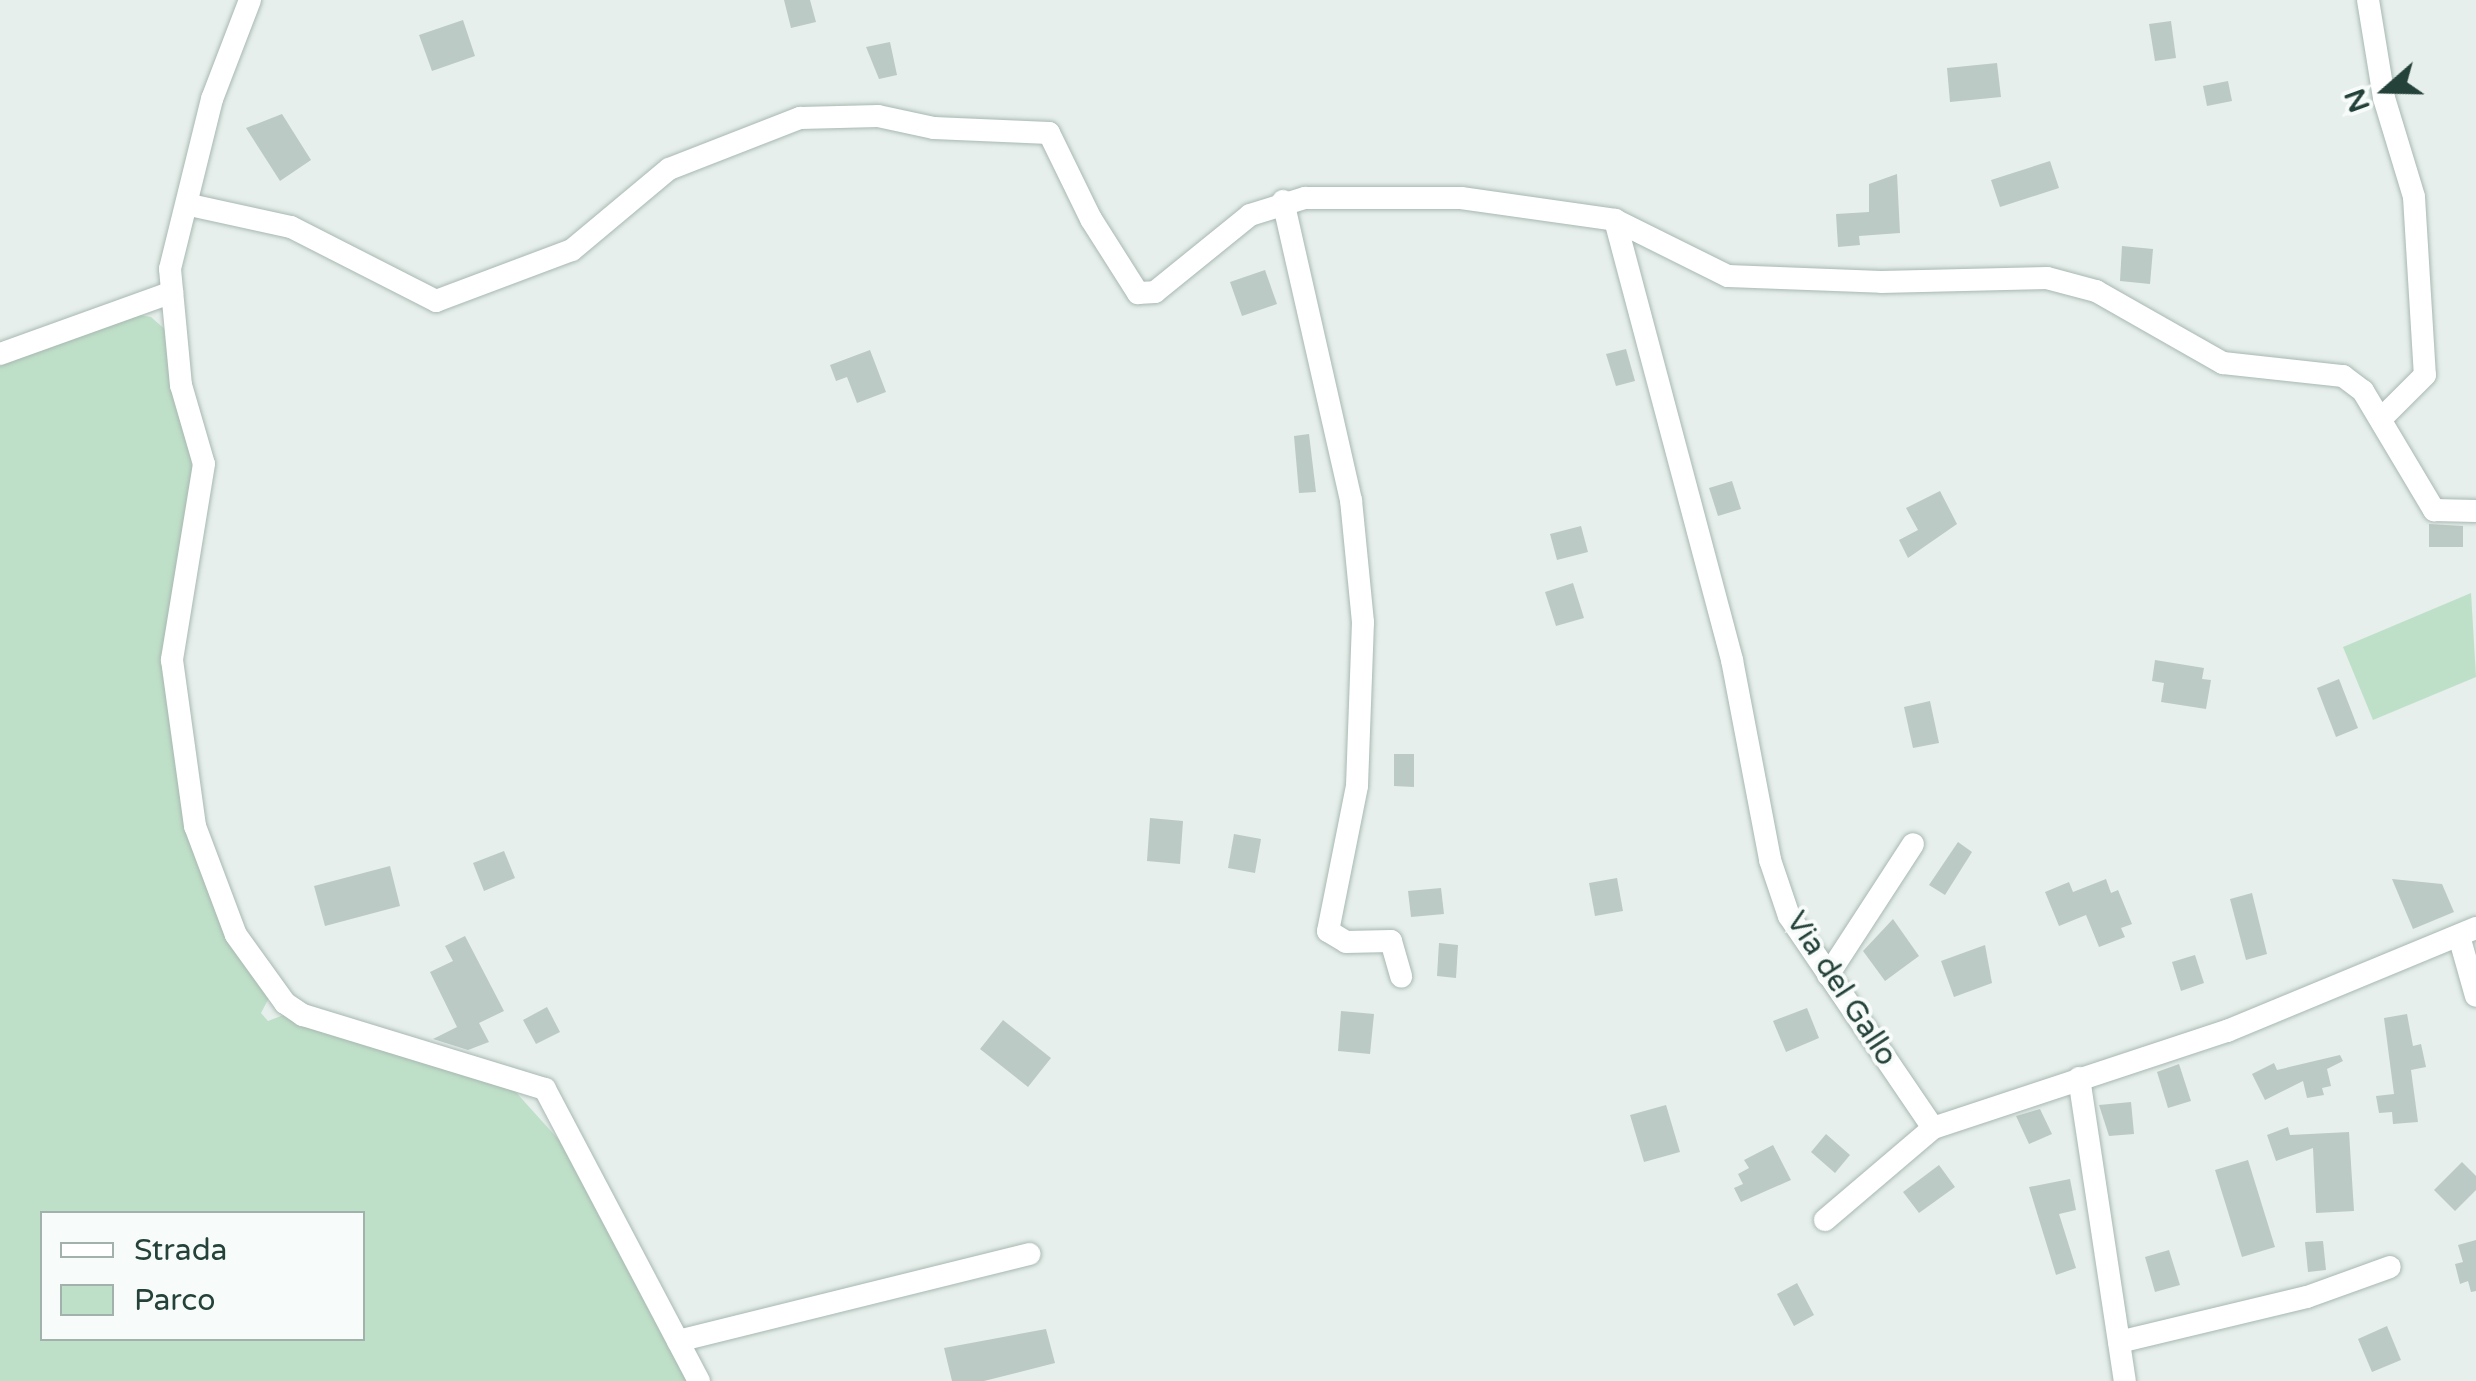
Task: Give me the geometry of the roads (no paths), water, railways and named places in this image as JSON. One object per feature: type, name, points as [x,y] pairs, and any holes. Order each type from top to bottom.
[{"type":"street","points":[[2368,0],[2384,98],[2414,197],[2424,375],[2381,419]]},
{"type":"street","points":[[248,1],[212,99],[190,205],[170,269],[181,385],[204,464],[172,660],[195,826],[236,934],[284,1003],[304,1015],[544,1089],[699,1381]]},
{"type":"street","points":[[190,205],[291,227],[436,301],[572,250],[668,170],[800,118],[878,116],[934,128],[1048,133],[1090,219],[1138,293],[1155,292],[1250,215],[1284,201],[1461,198],[1616,220],[1728,276],[1880,282],[2047,278],[2096,291],[2223,363],[2344,376],[2381,419],[2434,510],[2476,511]]},
{"type":"street","points":[[1284,201],[1351,500],[1362,603],[1357,786],[1328,931],[1346,942],[1390,940],[1401,978]]},
{"type":"street","name":"Via del Gallo","points":[[1616,220],[1732,660],[1770,860],[1789,916],[1933,1128]]},
{"type":"street","points":[[0,354],[172,292]]},
{"type":"street","points":[[1828,975],[1912,844]]},
{"type":"street","points":[[1825,1220],[1933,1128],[2328,993],[2468,932],[2476,996]]},
{"type":"street","points":[[2079,1078],[2126,1381]]},
{"type":"street","points":[[678,1340],[1029,1254]]},
{"type":"street","points":[[2119,1342],[2307,1296],[2390,1267]]}]
